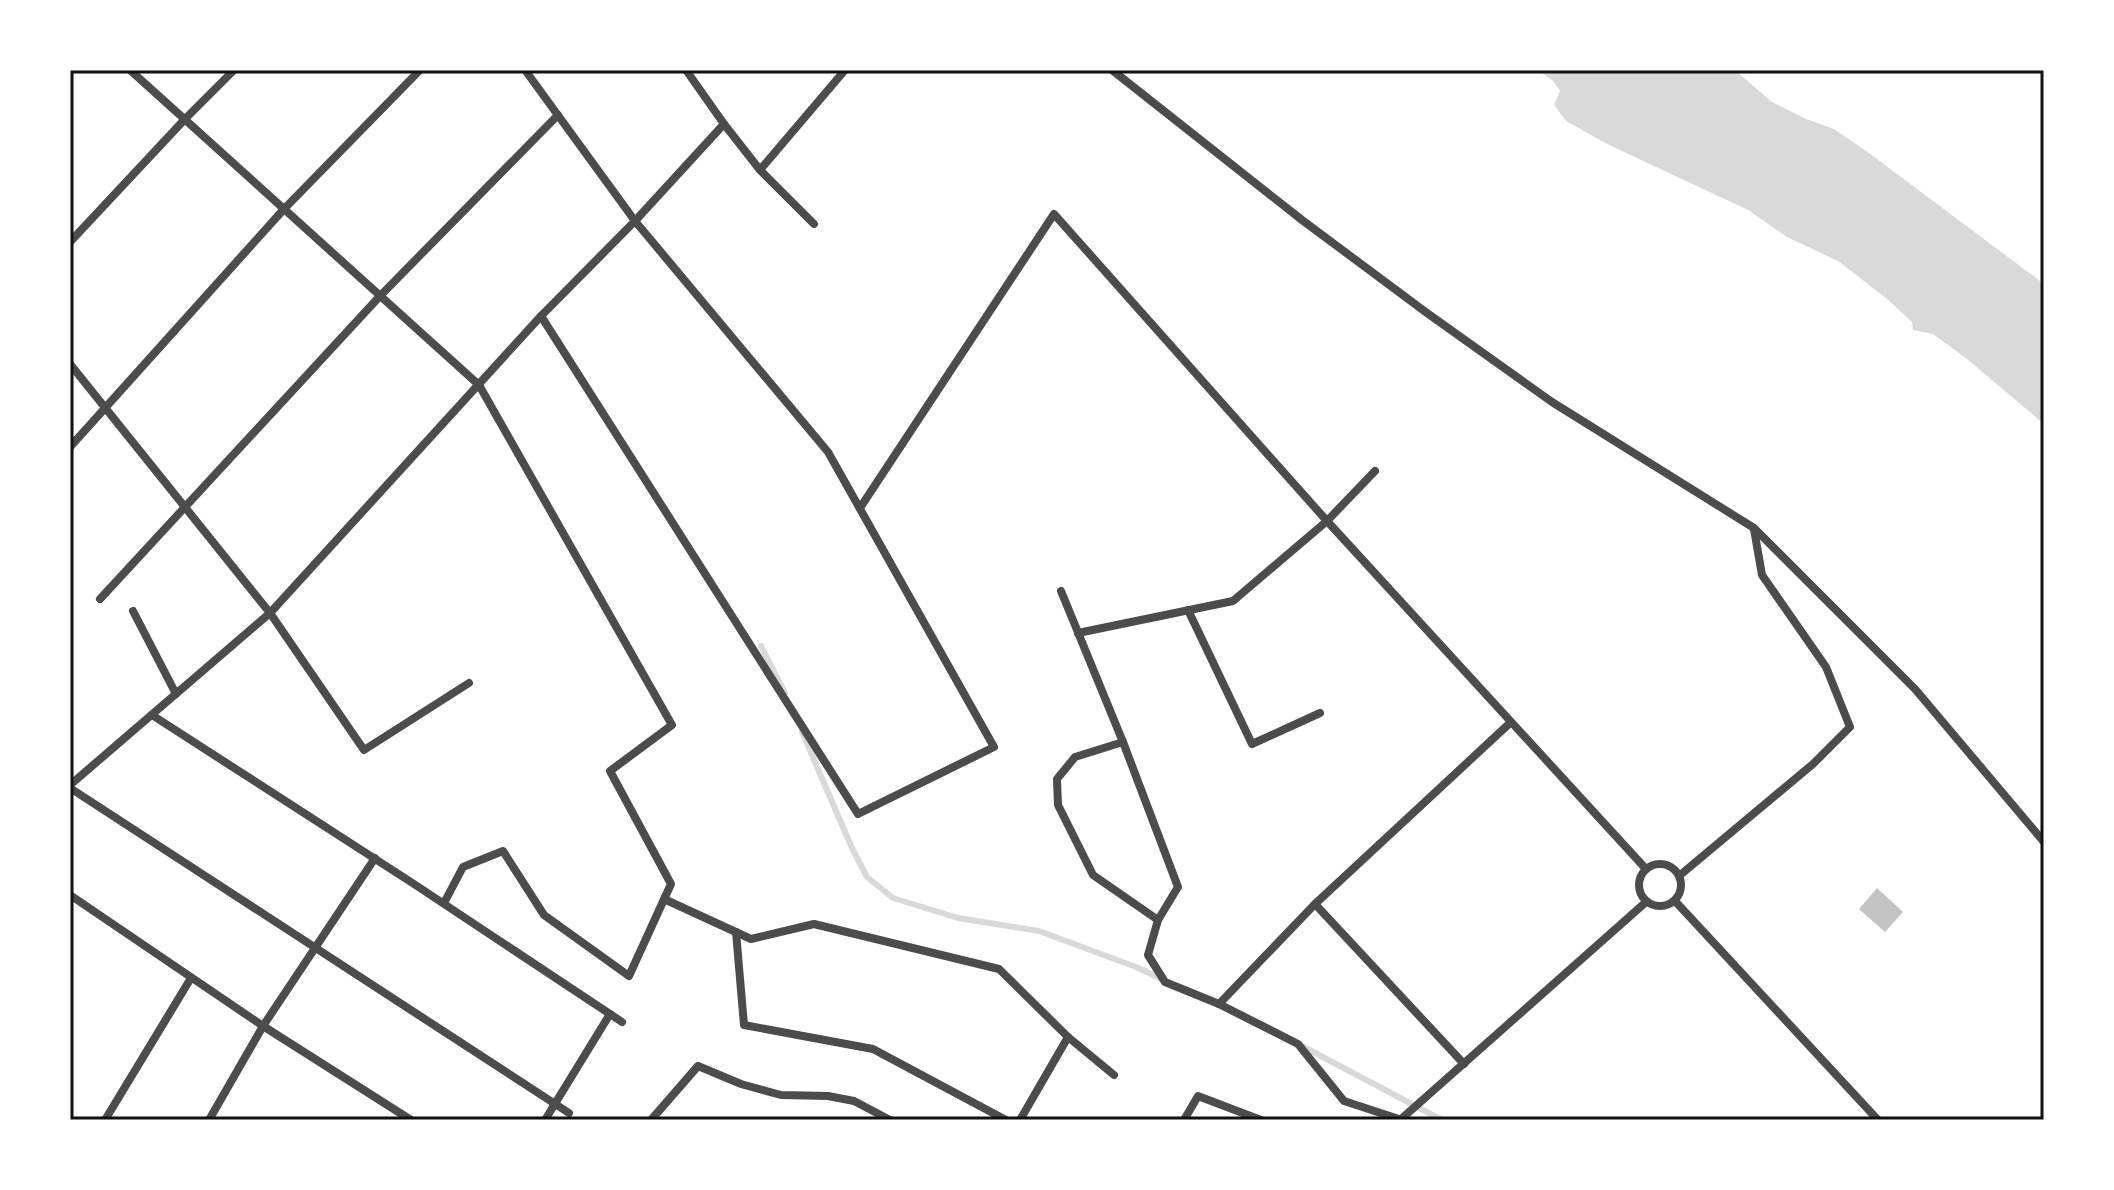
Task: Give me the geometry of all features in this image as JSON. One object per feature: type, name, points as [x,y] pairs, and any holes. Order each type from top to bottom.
[{"type":"street","points":[[130,70],[479,385],[672,725],[610,771],[671,884],[629,976],[544,915],[503,851],[463,867],[444,903]]},
{"type":"street","points":[[70,242],[234,70]]},
{"type":"street","points":[[70,447],[284,209],[420,70]]},
{"type":"street","points":[[525,70],[635,221],[828,452],[994,747],[858,814],[541,316]]},
{"type":"street","points":[[686,70],[760,170],[814,224]]},
{"type":"street","points":[[760,170],[845,70]]},
{"type":"street","points":[[1112,70],[1290,211],[1427,313],[1552,402],[1754,528],[1915,689],[2044,842]]},
{"type":"street","points":[[100,599],[380,296],[558,115]]},
{"type":"street","points":[[569,1113],[70,786],[270,613],[541,316],[635,221],[724,124]]},
{"type":"street","points":[[860,508],[1054,214],[1327,521],[1646,869]]},
{"type":"street","points":[[70,364],[270,613],[364,750],[469,683]]},
{"type":"street","points":[[1078,633],[1233,601],[1327,521],[1375,471]]},
{"type":"street","points":[[1679,876],[1813,764],[1850,727],[1826,667],[1762,575],[1754,528]]},
{"type":"street","points":[[1061,591],[1178,887],[1158,920],[1148,955],[1165,982],[1219,1004],[1298,1044],[1344,1101],[1401,1120],[1646,902]]},
{"type":"street","points":[[1188,610],[1252,744],[1320,713]]},
{"type":"street","points":[[133,611],[176,694]]},
{"type":"street","points":[[152,715],[622,1022]]},
{"type":"street","points":[[1219,1004],[1315,904],[1511,722]]},
{"type":"street","points":[[1123,742],[1075,757],[1057,779],[1058,805],[1093,875],[1158,920]]},
{"type":"street","points":[[209,1120],[263,1026],[375,858]]},
{"type":"street","points":[[1664,864],[1676,870],[1679,876],[1681,889],[1675,901],[1664,907],[1646,902],[1639,889],[1639,882],[1651,866],[1664,864]]},
{"type":"street","points":[[70,895],[263,1026],[411,1120]]},
{"type":"street","points":[[664,899],[751,939],[814,924],[999,969],[1068,1037],[1114,1075]]},
{"type":"street","points":[[1675,901],[1878,1120]]},
{"type":"street","points":[[1315,904],[1464,1064]]},
{"type":"street","points":[[736,932],[744,1025],[873,1049],[1006,1120]]},
{"type":"street","points":[[105,1120],[191,978]]},
{"type":"street","points":[[545,1120],[610,1014]]},
{"type":"street","points":[[1020,1120],[1068,1037]]},
{"type":"street","points":[[651,1120],[698,1066],[741,1084],[781,1095],[828,1096],[854,1101],[890,1120]]},
{"type":"street","points":[[1184,1120],[1198,1096],[1261,1120]]},
{"type":"shaded area","points":[[1538,70],[1735,70],[1772,102],[1834,129],[1869,153],[2044,284],[2044,424],[1933,334],[1913,330],[1912,322],[1886,298],[1838,261],[1787,237],[1748,210],[1607,144],[1566,121],[1554,105],[1560,91],[1553,81]]},
{"type":"building","points":[[1877,888],[1903,912],[1885,932],[1859,909]]},
{"type":"waterway","points":[[761,646],[785,693]]},
{"type":"waterway","points":[[802,732],[867,877],[893,898],[958,918],[1039,931],[1164,980]]},
{"type":"waterway","points":[[1300,1045],[1442,1120]]}]
